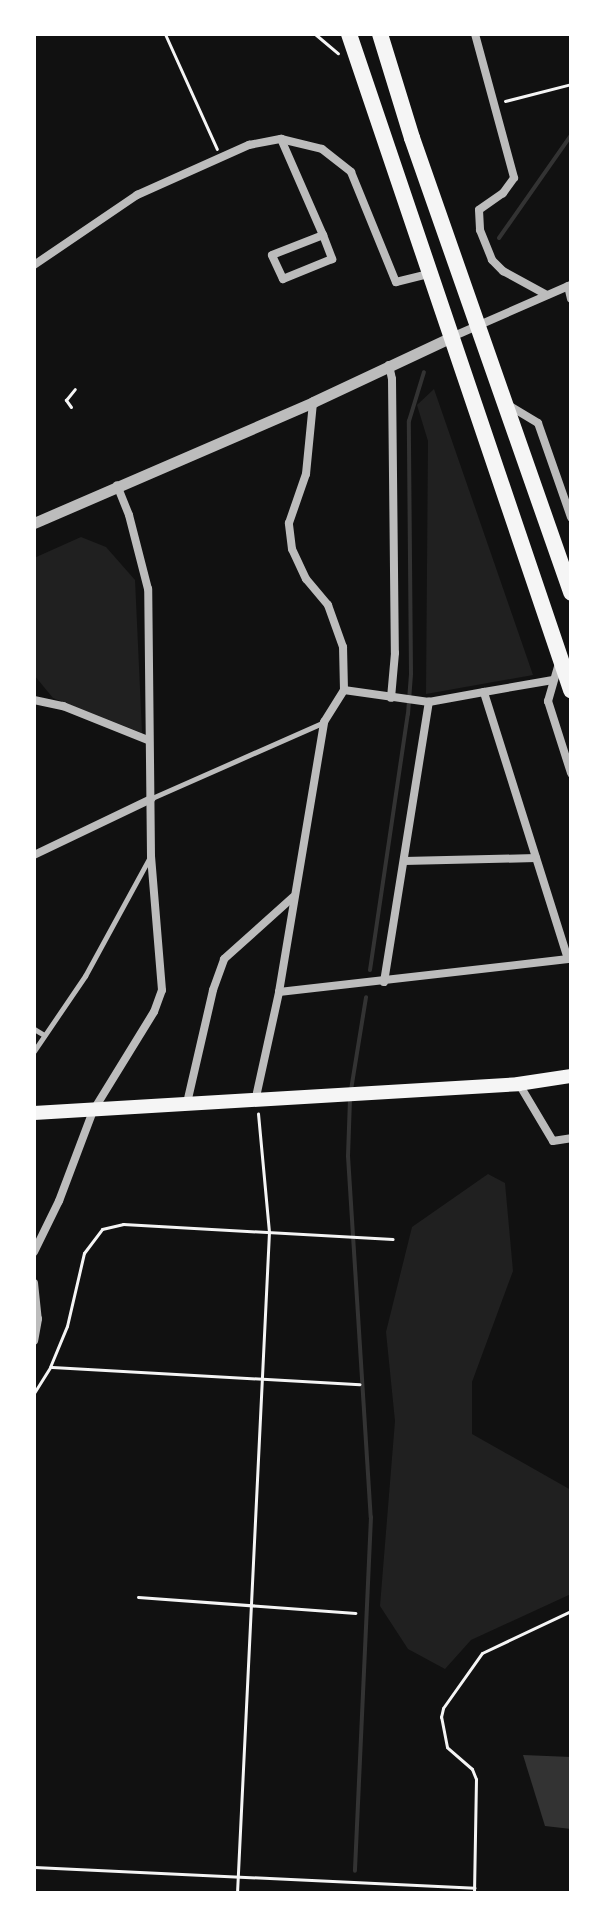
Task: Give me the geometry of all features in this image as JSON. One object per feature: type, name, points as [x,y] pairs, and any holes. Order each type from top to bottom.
[{"type":"highway","points":[[382,39],[412,138],[571,593]]},
{"type":"highway","points":[[347,44],[454,336],[571,690]]},
{"type":"main road","points":[[34,1113],[256,1097],[518,1084],[571,1076]]},
{"type":"street","points":[[475,34],[514,178],[503,193],[479,210],[480,230],[492,260],[503,271],[547,295]]},
{"type":"street","points":[[281,139],[323,235],[332,259],[283,279],[272,255],[323,235]]},
{"type":"street","points":[[34,265],[137,195],[220,156],[249,145],[281,139],[322,149],[351,172],[396,282],[432,273]]},
{"type":"street","points":[[34,523],[313,402],[569,285],[571,299]]},
{"type":"street","points":[[389,365],[392,379],[395,699]]},
{"type":"street","points":[[256,1097],[279,992],[324,722],[344,690],[343,647],[328,605],[306,579],[292,549],[289,523],[306,474],[313,402]]},
{"type":"street","points":[[507,405],[538,423],[571,517]]},
{"type":"street","points":[[35,1248],[59,1201],[93,1111],[154,1012],[162,990],[151,856],[148,589],[129,515],[117,485]]},
{"type":"street","points":[[560,659],[548,701],[571,773]]},
{"type":"street","points":[[344,690],[429,702],[553,680]]},
{"type":"street","points":[[279,992],[568,959],[484,692]]},
{"type":"street","points":[[34,700],[63,706],[148,740]]},
{"type":"street","points":[[384,982],[429,702]]},
{"type":"street","points":[[34,855],[151,799]]},
{"type":"street","points":[[404,861],[536,858]]},
{"type":"street","points":[[187,1103],[213,990],[224,959],[293,897]]},
{"type":"street","points":[[518,1084],[553,1141],[571,1138]]},
{"type":"street","points":[[34,1283],[38,1319],[34,1341]]},
{"type":"lane","points":[[151,799],[324,722]]},
{"type":"lane","points":[[34,1051],[85,976],[151,856]]},
{"type":"lane","points":[[34,1029],[44,1035]]},
{"type":"path","points":[[165,34],[220,156]]},
{"type":"path","points":[[315,34],[347,44]]},
{"type":"path","points":[[496,103],[571,84]]},
{"type":"path","points":[[71,407],[66,400],[75,389]]},
{"type":"path","points":[[237,1893],[269,1232],[256,1097]]},
{"type":"path","points":[[34,1393],[50,1367],[67,1326],[80,1264],[94,1236],[102,1229],[123,1224],[393,1239]]},
{"type":"path","points":[[50,1367],[360,1384]]},
{"type":"path","points":[[138,1597],[355,1613]]},
{"type":"path","points":[[34,1867],[474,1891],[476,1779],[472,1769],[447,1747],[441,1717],[443,1708],[482,1653],[571,1611]]},
{"type":"shaded area","points":[[434,389],[533,675],[426,694],[428,441],[417,405]]},
{"type":"shaded area","points":[[81,537],[106,547],[135,580],[142,733],[53,698],[34,675],[34,558]]},
{"type":"shaded area","points":[[488,1174],[505,1183],[513,1271],[472,1382],[472,1434],[571,1490],[571,1594],[471,1640],[445,1669],[408,1649],[380,1606],[395,1421],[386,1332],[412,1227]]},
{"type":"shaded area","points":[[523,1755],[571,1757],[571,1829],[545,1826]]},
{"type":"waterway","points":[[499,238],[571,135]]},
{"type":"waterway","points":[[370,970],[408,714],[411,674],[409,421],[424,372]]},
{"type":"waterway","points":[[351,1090],[366,997]]},
{"type":"waterway","points":[[350,1099],[348,1156],[371,1517],[355,1871]]}]
